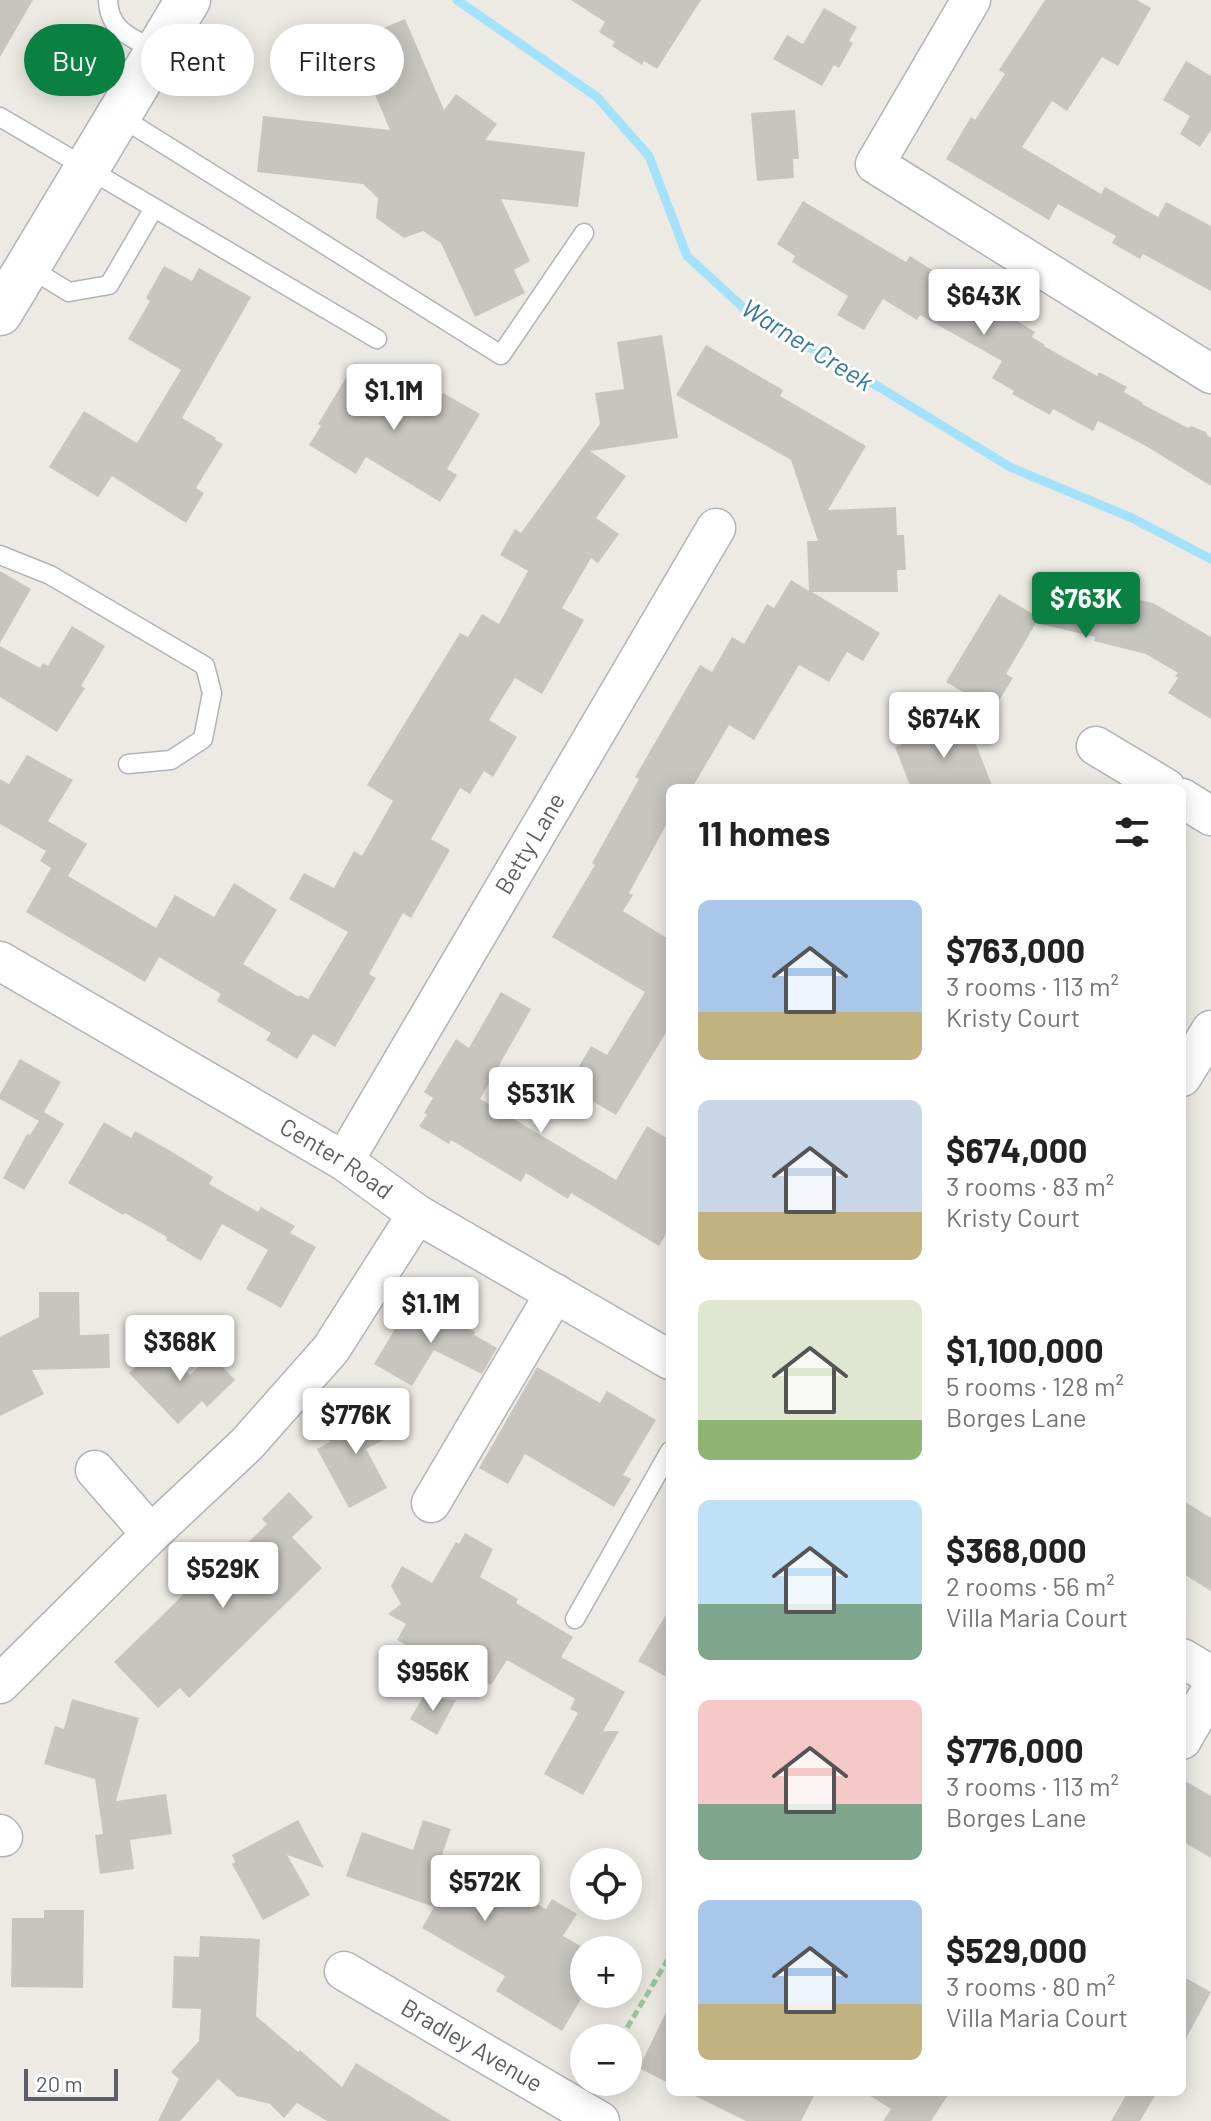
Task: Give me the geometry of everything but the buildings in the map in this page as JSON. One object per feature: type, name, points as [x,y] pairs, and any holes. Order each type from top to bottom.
[{"type":"street","points":[[173,24],[188,0]]},
{"type":"street","points":[[971,0],[875,164],[1211,374]]},
{"type":"street","points":[[0,313],[141,78]]},
{"type":"street","name":"Betty Lane","points":[[344,1161],[716,528]]},
{"type":"street","points":[[1096,746],[1159,784]]},
{"type":"street","points":[[1186,800],[1211,816]]},
{"type":"street","name":"Center Road","points":[[0,961],[344,1161],[417,1214],[666,1358]]},
{"type":"street","points":[[1186,1071],[1211,1030]]},
{"type":"street","points":[[0,1684],[247,1444],[331,1349],[417,1214]]},
{"type":"street","points":[[431,1503],[555,1293]]},
{"type":"street","points":[[95,1470],[151,1534]]},
{"type":"street","points":[[1186,1660],[1211,1675]]},
{"type":"street","points":[[1186,1733],[1211,1690]]},
{"type":"street","name":"Bradley Avenue","points":[[344,1971],[600,2121]]},
{"type":"lane","points":[[108,0],[112,21],[119,30],[141,42]]},
{"type":"lane","points":[[119,116],[501,355],[584,233]]},
{"type":"lane","points":[[0,117],[377,339]]},
{"type":"lane","points":[[28,267],[69,292],[109,285],[154,208]]},
{"type":"lane","points":[[0,555],[50,575],[205,666],[212,693],[203,739],[171,760],[128,764]]},
{"type":"lane","points":[[575,1619],[666,1458]]},
{"type":"path","points":[[629,2024],[666,1963]]},
{"type":"waterway","name":"Warner Creek","points":[[457,0],[597,97],[649,156],[687,256],[747,311],[1010,467],[1132,518],[1211,559]]}]
